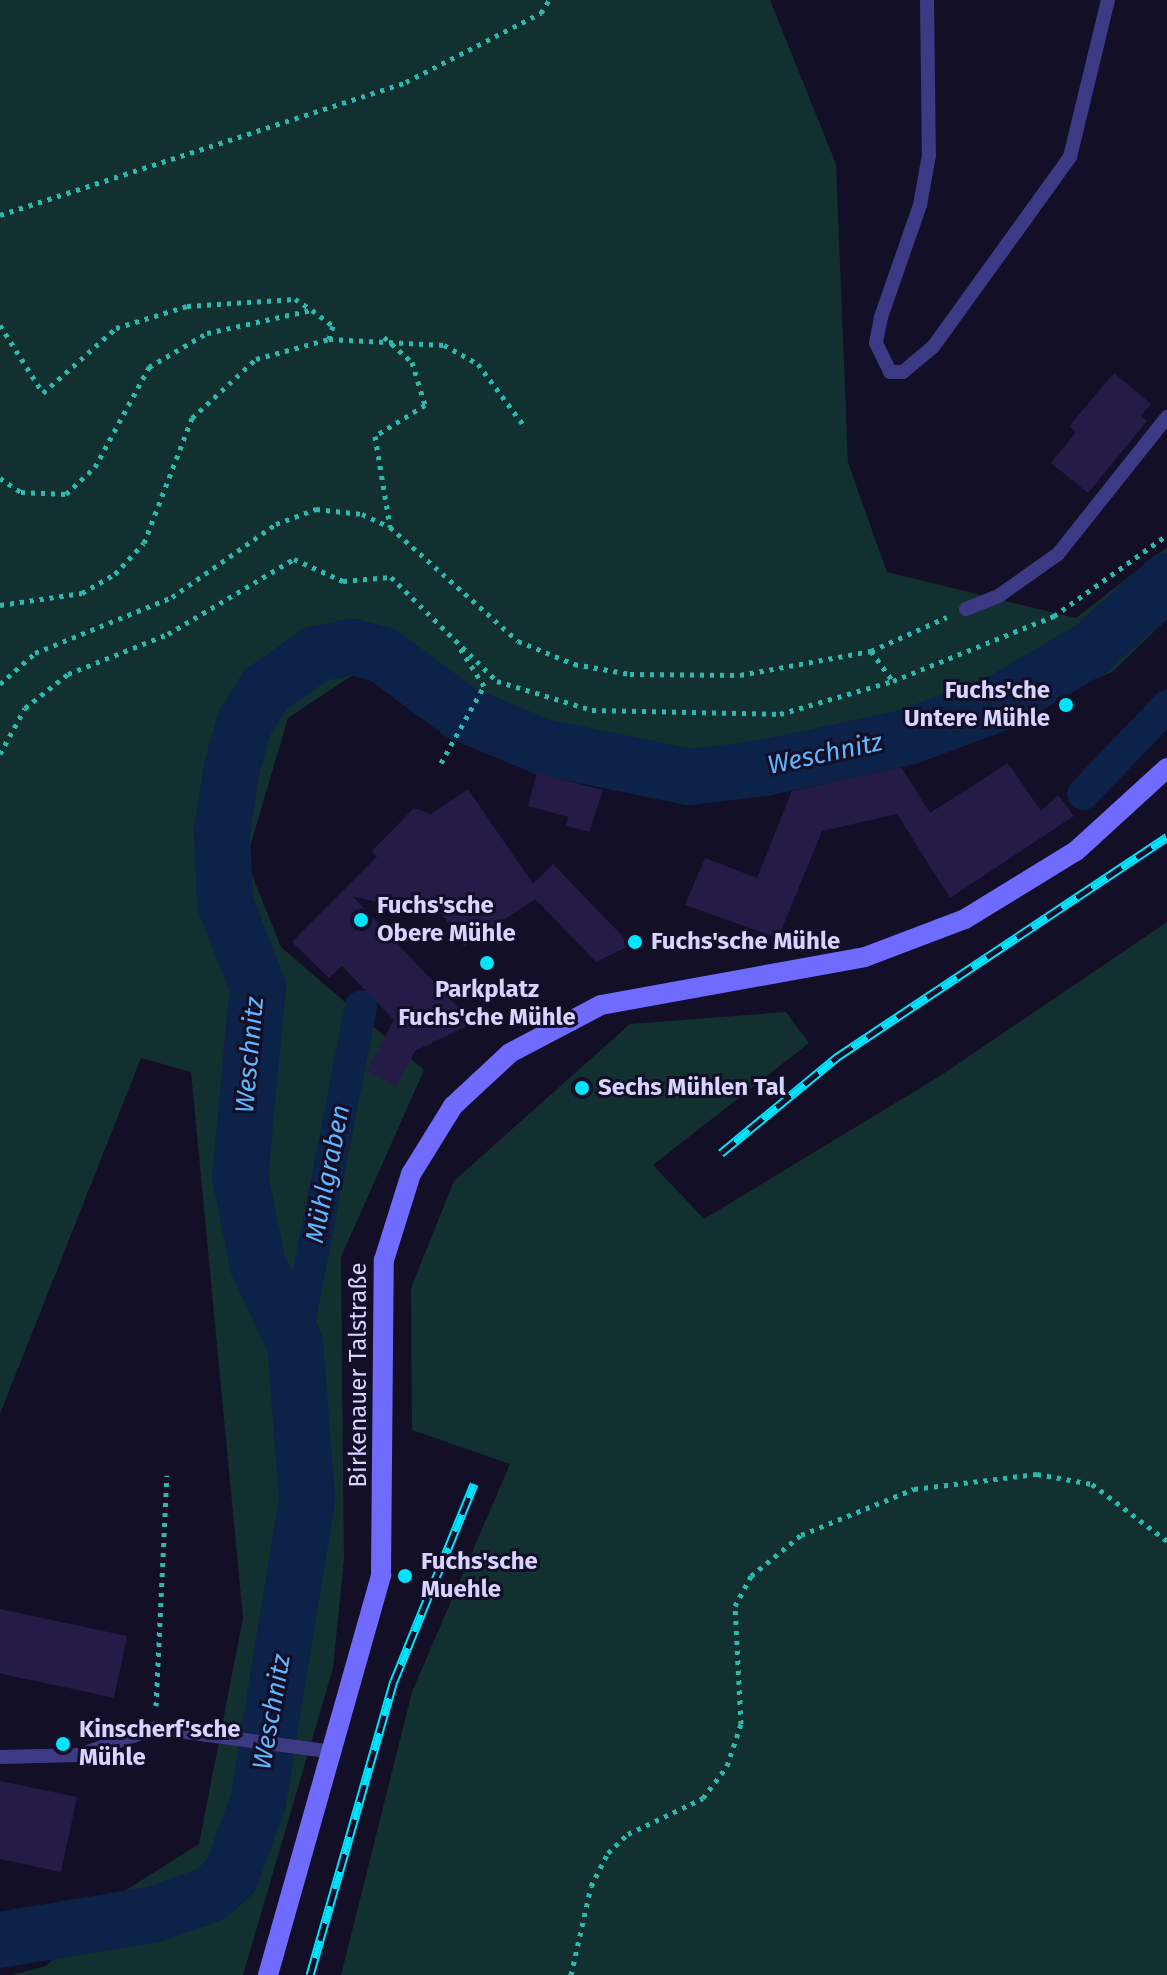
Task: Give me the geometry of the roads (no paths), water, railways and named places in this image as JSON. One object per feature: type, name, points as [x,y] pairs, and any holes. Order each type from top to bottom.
[{"type":"main road","name":"Birkenauer Talstraße","points":[[268,1975],[334,1752],[381,1575],[384,1260],[411,1174],[453,1106],[510,1053],[601,1005],[865,957],[965,919],[1076,851],[1167,768]]},
{"type":"lane","points":[[927,0],[929,155],[920,205],[881,317],[876,343],[890,372],[903,372],[933,347],[1070,157],[1108,0]]},
{"type":"lane","points":[[966,609],[1000,595],[1058,554],[1167,417]]},
{"type":"lane","points":[[0,1757],[79,1755],[156,1728],[236,1735],[334,1752]]},
{"type":"waterway","name":"Weschnitz","points":[[0,1940],[155,1914],[211,1894],[231,1876],[258,1802],[307,1498],[295,1343],[258,1265],[240,1176],[258,987],[225,903],[222,831],[232,767],[244,724],[265,690],[316,654],[352,647],[383,655],[461,713],[543,747],[689,777],[764,768],[908,737],[997,704],[1091,649],[1167,581]]},
{"type":"waterway","points":[[1083,794],[1167,706]]},
{"type":"waterway","name":"Mühlgraben","points":[[295,1343],[361,1006]]},
{"type":"railway","points":[[721,1153],[837,1057],[1167,837]]},
{"type":"railway","points":[[310,1975],[394,1681],[474,1484]]},
{"type":"place","name":"Fuchs'che Untere Mühle","points":[[1066,705]]},
{"type":"place","name":"Fuchs'sche Obere Mühle","points":[[361,920]]},
{"type":"place","name":"Fuchs'sche Mühle","points":[[635,942]]},
{"type":"place","name":"Parkplatz Fuchs'che Mühle","points":[[487,963]]},
{"type":"place","name":"Sechs Mühlen Tal","points":[[582,1088]]},
{"type":"place","name":"Fuchs'sche Muehle","points":[[405,1576]]},
{"type":"place","name":"Kinscherf'sche Mühle","points":[[63,1744]]}]
